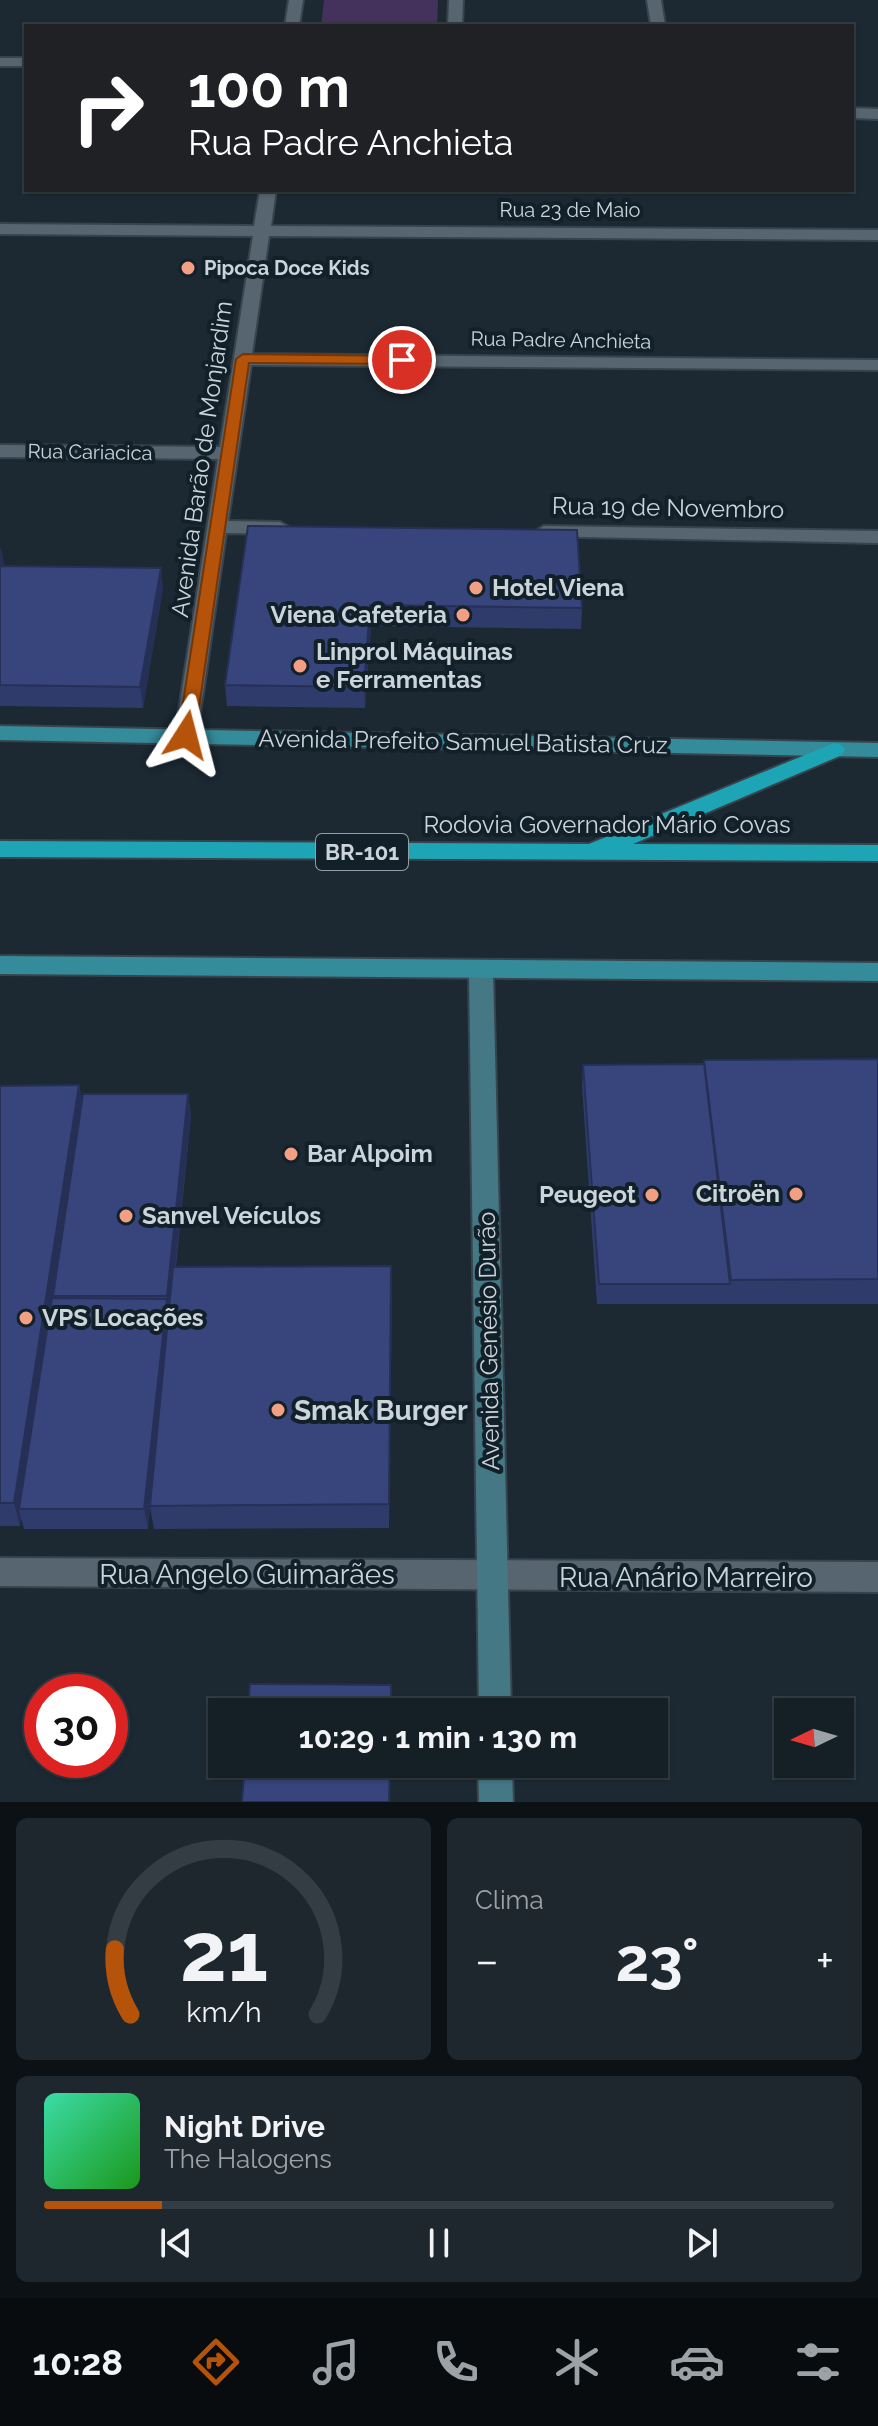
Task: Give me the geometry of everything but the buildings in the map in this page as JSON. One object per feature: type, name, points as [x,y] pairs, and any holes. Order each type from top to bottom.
[{"type":"highway","points":[[587,854],[834,750]]},
{"type":"highway","name":"Rodovia Governador Mário Covas","points":[[0,849],[878,853]]},
{"type":"main road","name":"Avenida Prefeito Samuel Batista Cruz","points":[[0,733],[878,750]]},
{"type":"main road","points":[[0,965],[878,972]]},
{"type":"main road","name":"Avenida Genésio Durão","points":[[481,970],[495,1698]]},
{"type":"main road","points":[[495,1778],[496,1802]]},
{"type":"street","points":[[292,24],[296,0]]},
{"type":"street","points":[[455,24],[456,0]]},
{"type":"street","points":[[654,0],[658,24]]},
{"type":"street","points":[[0,62],[24,62]]},
{"type":"street","points":[[854,113],[878,114]]},
{"type":"street","name":"Avenida Barão de Monjardim","points":[[186,735],[268,192]]},
{"type":"street","name":"Rua 23 de Maio","points":[[0,229],[878,235]]},
{"type":"street","name":"Rua Padre Anchieta","points":[[243,359],[878,365]]},
{"type":"street","name":"Rua Cariacica","points":[[0,451],[229,453]]},
{"type":"street","points":[[218,527],[296,529]]},
{"type":"street","name":"Rua 19 de Novembro","points":[[516,532],[878,537]]},
{"type":"street","name":"Rua Angelo Guimarães","points":[[0,1572],[494,1576]]},
{"type":"street","name":"Rua Anário Marreiro","points":[[494,1576],[878,1577]]},
{"type":"shaded area","points":[[324,0],[438,0],[437,24],[321,24]]},
{"type":"place","name":"Pipoca Doce Kids","points":[[188,268]]},
{"type":"place","name":"Hotel Viena","points":[[476,588]]},
{"type":"place","name":"Viena Cafeteria","points":[[463,615]]},
{"type":"place","name":"Linprol Máquinas e Ferramentas","points":[[300,666]]},
{"type":"place","name":"Bar Alpoim","points":[[291,1154]]},
{"type":"place","name":"Citroën","points":[[796,1194]]},
{"type":"place","name":"Peugeot","points":[[652,1195]]},
{"type":"place","name":"Sanvel Veículos","points":[[126,1216]]},
{"type":"place","name":"VPS Locações","points":[[26,1318]]},
{"type":"place","name":"Smak Burger","points":[[278,1410]]},
{"type":"route","points":[[186,735],[243,359],[402,360]]}]
